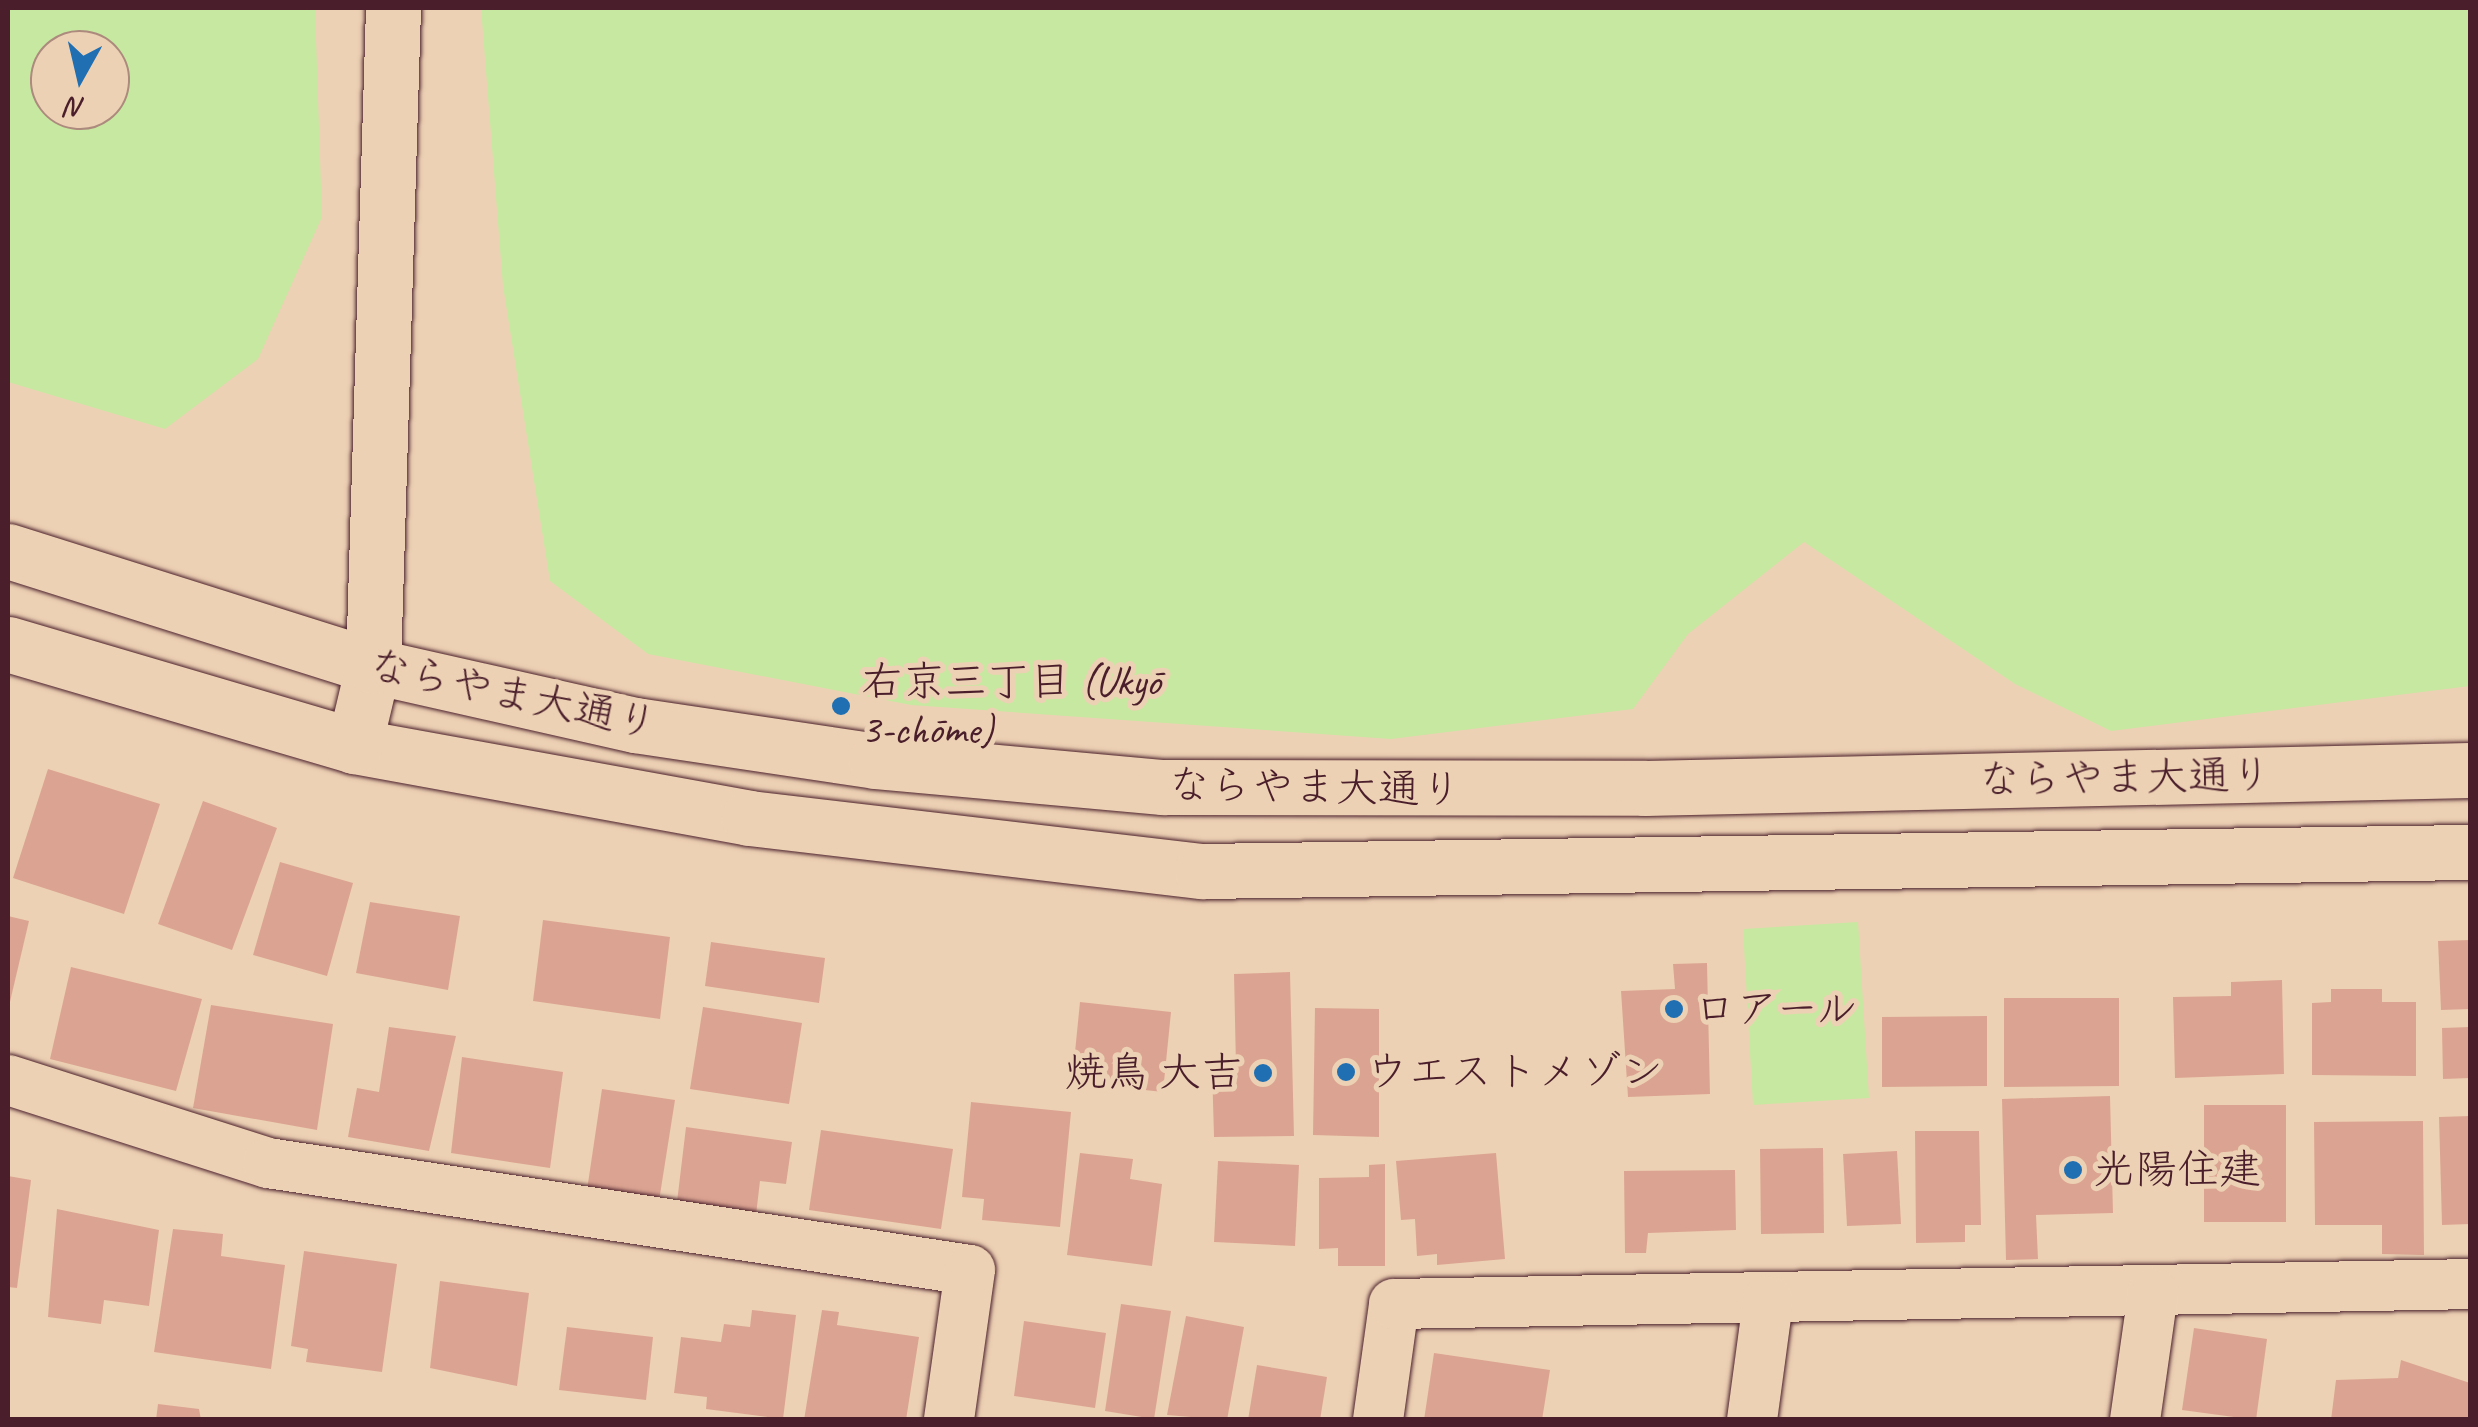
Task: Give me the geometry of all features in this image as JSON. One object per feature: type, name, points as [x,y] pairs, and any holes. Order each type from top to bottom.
[{"type":"main road","points":[[354,746],[373,666],[393,8]]},
{"type":"main road","name":"ならやま大通り","points":[[8,552],[373,666],[636,725],[876,760],[1163,786],[1606,789],[2470,770]]},
{"type":"main road","name":"ならやま大通り","points":[[8,644],[354,746],[749,818],[1202,870],[2470,852]]},
{"type":"street","points":[[8,1080],[268,1163],[970,1270],[949,1420]]},
{"type":"street","points":[[1378,1420],[1394,1304],[1768,1301],[2470,1284]]},
{"type":"street","points":[[2135,1420],[2152,1293]]},
{"type":"street","points":[[1752,1420],[1768,1301]]},
{"type":"green space","points":[[8,8],[315,8],[322,217],[258,359],[165,429],[8,382]]},
{"type":"green space","points":[[481,8],[2470,8],[2470,686],[2111,731],[2015,684],[1804,542],[1688,634],[1633,709],[1391,739],[911,705],[648,654],[550,581],[503,286]]},
{"type":"green space","points":[[1858,922],[1869,1098],[1753,1105],[1743,929]]},
{"type":"building","points":[[48,769],[160,804],[124,914],[13,878]]},
{"type":"building","points":[[203,801],[277,828],[232,950],[158,924]]},
{"type":"building","points":[[280,862],[353,883],[327,976],[253,955]]},
{"type":"building","points":[[370,902],[460,916],[448,990],[356,973]]},
{"type":"building","points":[[8,916],[29,921],[9,1006],[8,1006]]},
{"type":"building","points":[[543,920],[670,937],[660,1019],[533,1001]]},
{"type":"building","points":[[2470,940],[2470,1009],[2441,1010],[2438,941]]},
{"type":"building","points":[[711,942],[825,958],[819,1003],[705,986]]},
{"type":"building","points":[[1707,963],[1710,1094],[1628,1097],[1621,991],[1675,989],[1673,964]]},
{"type":"building","points":[[71,967],[202,999],[176,1091],[50,1059]]},
{"type":"building","points":[[1290,972],[1294,1136],[1214,1137],[1212,1067],[1236,1067],[1234,974]]},
{"type":"building","points":[[2282,980],[2284,1074],[2175,1078],[2173,997],[2231,996],[2231,982]]},
{"type":"building","points":[[2331,989],[2382,989],[2382,1002],[2416,1002],[2416,1076],[2312,1075],[2312,1003],[2331,1002]]},
{"type":"building","points":[[2004,998],[2119,998],[2119,1086],[2004,1087]]},
{"type":"building","points":[[1080,1002],[1171,1012],[1163,1092],[1072,1082]]},
{"type":"building","points":[[211,1005],[333,1024],[317,1130],[193,1108]]},
{"type":"building","points":[[703,1007],[802,1023],[789,1104],[690,1089]]},
{"type":"building","name":"ウエストメゾン","points":[[1315,1008],[1379,1009],[1379,1137],[1313,1135]]},
{"type":"building","points":[[1987,1016],[1987,1086],[1882,1087],[1882,1017]]},
{"type":"building","points":[[389,1027],[456,1036],[429,1151],[348,1137],[357,1088],[379,1092]]},
{"type":"building","points":[[2470,1027],[2470,1078],[2443,1079],[2442,1028]]},
{"type":"building","points":[[462,1057],[563,1072],[550,1168],[451,1153]]},
{"type":"building","points":[[602,1089],[675,1100],[659,1201],[587,1190]]},
{"type":"building","points":[[2110,1096],[2113,1213],[2036,1215],[2038,1259],[2006,1260],[2002,1099]]},
{"type":"building","points":[[971,1102],[1071,1112],[1060,1227],[982,1220],[984,1199],[962,1197]]},
{"type":"building","points":[[2204,1105],[2286,1105],[2286,1222],[2204,1222]]},
{"type":"building","points":[[2470,1116],[2470,1224],[2442,1225],[2439,1117]]},
{"type":"building","points":[[2423,1121],[2424,1255],[2382,1254],[2382,1225],[2315,1225],[2314,1122]]},
{"type":"building","points":[[686,1127],[792,1142],[786,1184],[760,1181],[756,1215],[677,1202]]},
{"type":"building","points":[[821,1130],[953,1149],[941,1229],[809,1210]]},
{"type":"building","points":[[1915,1131],[1979,1131],[1981,1225],[1965,1225],[1965,1242],[1916,1243]]},
{"type":"building","points":[[1823,1148],[1824,1233],[1761,1234],[1760,1149]]},
{"type":"building","points":[[1897,1151],[1901,1224],[1847,1226],[1843,1154]]},
{"type":"building","points":[[1080,1153],[1133,1159],[1130,1179],[1162,1184],[1152,1266],[1067,1255]]},
{"type":"building","points":[[1496,1153],[1505,1259],[1437,1265],[1437,1254],[1417,1256],[1415,1219],[1401,1220],[1396,1161]]},
{"type":"building","points":[[1218,1161],[1299,1165],[1295,1246],[1214,1242]]},
{"type":"building","points":[[1385,1164],[1385,1266],[1338,1266],[1338,1248],[1319,1249],[1319,1178],[1369,1177],[1369,1165]]},
{"type":"building","points":[[1735,1170],[1736,1230],[1648,1233],[1646,1253],[1625,1253],[1624,1171]]},
{"type":"building","points":[[8,1176],[31,1180],[17,1288],[8,1287]]},
{"type":"building","points":[[57,1209],[159,1230],[149,1306],[104,1300],[101,1324],[48,1317]]},
{"type":"building","points":[[173,1229],[223,1234],[221,1256],[285,1265],[271,1369],[154,1352]]},
{"type":"building","points":[[304,1251],[397,1264],[382,1372],[306,1362],[308,1349],[291,1346]]},
{"type":"building","points":[[440,1281],[529,1293],[517,1386],[430,1368]]},
{"type":"building","points":[[1121,1304],[1171,1311],[1154,1419],[1105,1411]]},
{"type":"building","points":[[752,1310],[796,1315],[783,1419],[706,1409],[707,1397],[674,1393],[681,1337],[721,1342],[724,1324],[750,1327]]},
{"type":"building","points":[[822,1310],[839,1312],[837,1325],[919,1337],[906,1420],[804,1420]]},
{"type":"building","points":[[1186,1316],[1244,1327],[1227,1420],[1167,1415]]},
{"type":"building","points":[[1024,1321],[1106,1333],[1095,1408],[1014,1396]]},
{"type":"building","points":[[567,1327],[653,1337],[646,1400],[559,1390]]},
{"type":"building","points":[[2194,1328],[2267,1339],[2256,1420],[2182,1410]]},
{"type":"building","points":[[1434,1353],[1550,1370],[1542,1420],[1424,1420]]},
{"type":"building","points":[[2401,1360],[2470,1383],[2470,1420],[2331,1420],[2336,1380],[2398,1378]]},
{"type":"building","points":[[1257,1365],[1327,1377],[1320,1420],[1248,1420]]},
{"type":"building","points":[[158,1404],[199,1409],[201,1420],[156,1420]]},
{"type":"place","name":"右京三丁目 (Ukyō 3-chōme)","points":[[841,706]]},
{"type":"place","name":"ロアール","points":[[1674,1009]]},
{"type":"place","name":"ウエストメゾン","points":[[1346,1072]]},
{"type":"place","name":"焼鳥 大吉","points":[[1263,1073]]},
{"type":"place","name":"光陽住建","points":[[2073,1170]]}]
